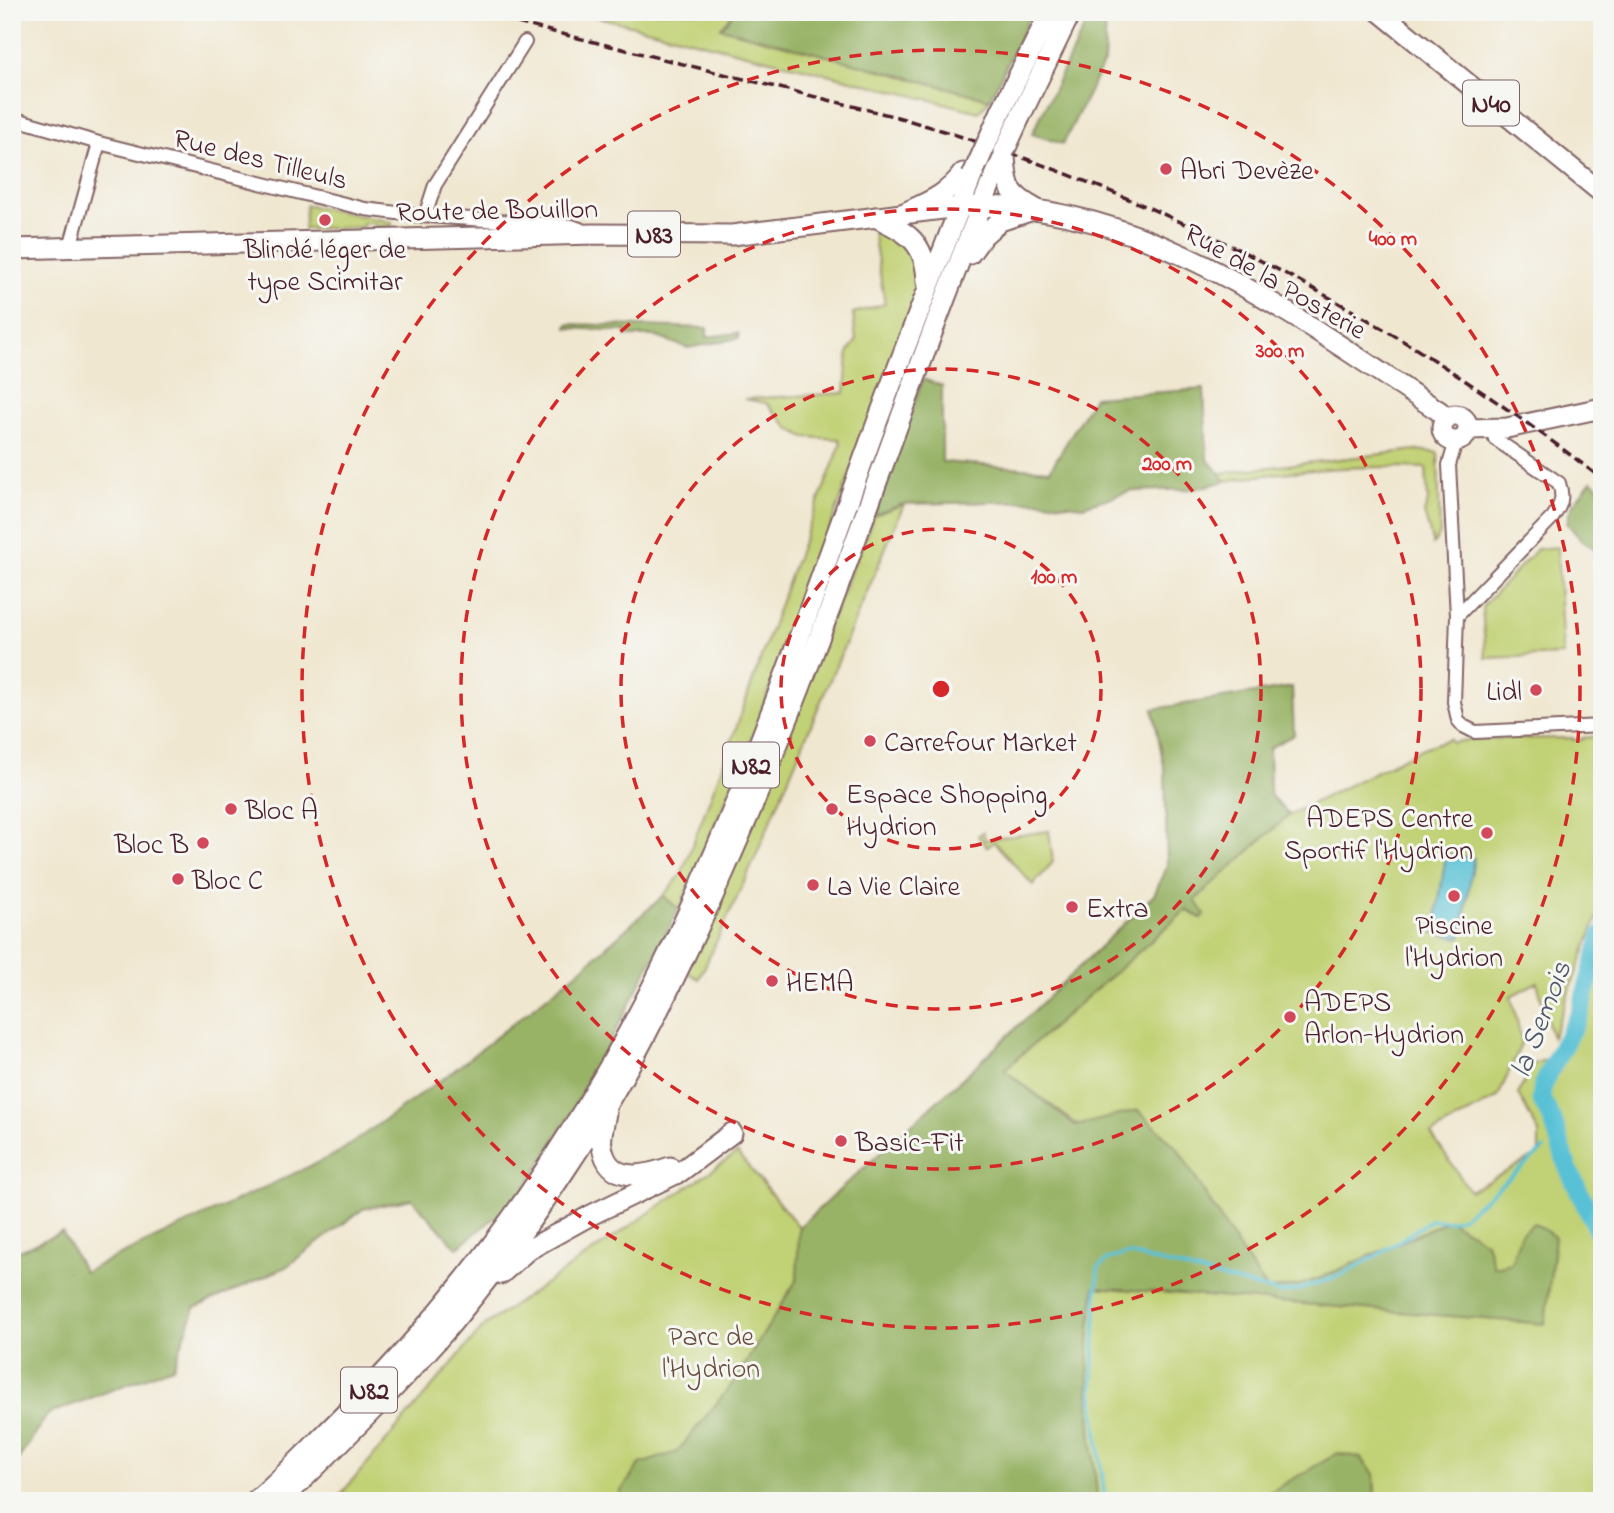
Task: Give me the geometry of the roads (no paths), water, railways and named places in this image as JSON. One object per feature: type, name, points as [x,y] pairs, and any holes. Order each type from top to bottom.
[{"type":"main road","name":"N82","points":[[281,1501],[367,1418],[480,1289],[523,1231],[607,1104],[676,975],[733,852],[774,754],[959,261],[982,205],[1000,183],[1010,114],[1050,12]]},
{"type":"main road","name":"N82","points":[[256,1501],[357,1403],[462,1284],[510,1223],[557,1154],[631,1028],[688,912],[757,751],[927,287],[959,207],[968,175],[987,141],[1010,114],[1071,12]]},
{"type":"main road","name":"N40","points":[[1380,12],[1602,193]]},
{"type":"main road","points":[[902,214],[942,195],[968,175]]},
{"type":"main road","points":[[1000,183],[1017,198],[1036,209]]},
{"type":"main road","name":"Route de Bouillon","points":[[12,249],[594,234],[732,235],[982,205]]},
{"type":"main road","name":"Rue de la Posterie","points":[[982,205],[1036,209],[1093,221],[1207,267],[1320,334],[1446,418],[1452,415],[1461,416],[1468,422],[1462,435]]},
{"type":"main road","points":[[959,261],[1000,221],[1036,209]]},
{"type":"main road","points":[[875,217],[912,237],[922,252],[927,272],[927,287]]},
{"type":"main road","name":"Rue de la Posterie","points":[[1462,435],[1602,408]]},
{"type":"main road","points":[[480,1289],[507,1270],[528,1250],[591,1215],[680,1172],[732,1133],[708,1142],[670,1167],[651,1174],[633,1176],[616,1171],[606,1159],[601,1143],[607,1104]]},
{"type":"street","points":[[423,239],[419,216],[435,185],[524,42]]},
{"type":"street","name":"Rue des Tilleuls","points":[[12,118],[99,143],[353,206],[419,216],[572,226],[594,234]]},
{"type":"street","points":[[70,247],[99,143]]},
{"type":"street","points":[[1457,616],[1561,506],[1559,484],[1495,439],[1492,429]]},
{"type":"street","points":[[1462,435],[1449,465],[1457,616],[1454,702],[1458,720],[1475,732],[1602,726]]},
{"type":"water","name":"Piscine l'Hydrion","points":[[1446,854],[1474,858],[1461,938],[1434,933]]},
{"type":"waterway","name":"la Semois","points":[[1602,935],[1580,1013],[1543,1084],[1541,1099],[1553,1121],[1567,1166],[1602,1240]]},
{"type":"waterway","points":[[1551,1143],[1558,1137]]},
{"type":"waterway","points":[[1105,1501],[1092,1390],[1098,1268],[1108,1259],[1129,1254],[1281,1293],[1302,1289],[1341,1275],[1431,1220],[1450,1221],[1463,1217],[1544,1149]]},
{"type":"railway","points":[[473,12],[897,117],[993,147],[1087,182],[1178,221],[1267,264],[1353,311],[1438,363],[1521,419],[1602,479]]},
{"type":"place","name":"Abri Devèze","points":[[1166,169]]},
{"type":"place","name":"Blindé léger de type Scimitar","points":[[325,220]]},
{"type":"place","name":"Lidl","points":[[1536,690]]},
{"type":"place","name":"Carrefour Market","points":[[870,741]]},
{"type":"place","name":"Bloc A","points":[[231,809]]},
{"type":"place","name":"Espace Shopping Hydrion","points":[[832,809]]},
{"type":"place","name":"ADEPS Centre Sportif l'Hydrion","points":[[1487,833]]},
{"type":"place","name":"Bloc B","points":[[203,843]]},
{"type":"place","name":"Bloc C","points":[[178,879]]},
{"type":"place","name":"La Vie Claire","points":[[813,885]]},
{"type":"place","name":"Piscine l'Hydrion","points":[[1454,896]]},
{"type":"place","name":"Extra","points":[[1072,907]]},
{"type":"place","name":"HEMA","points":[[772,981]]},
{"type":"place","name":"ADEPS Arlon-Hydrion","points":[[1290,1017]]},
{"type":"place","name":"Basic-Fit","points":[[841,1141]]},
{"type":"park label","name":"Parc de l'Hydrion","points":[[711,1351]]}]
